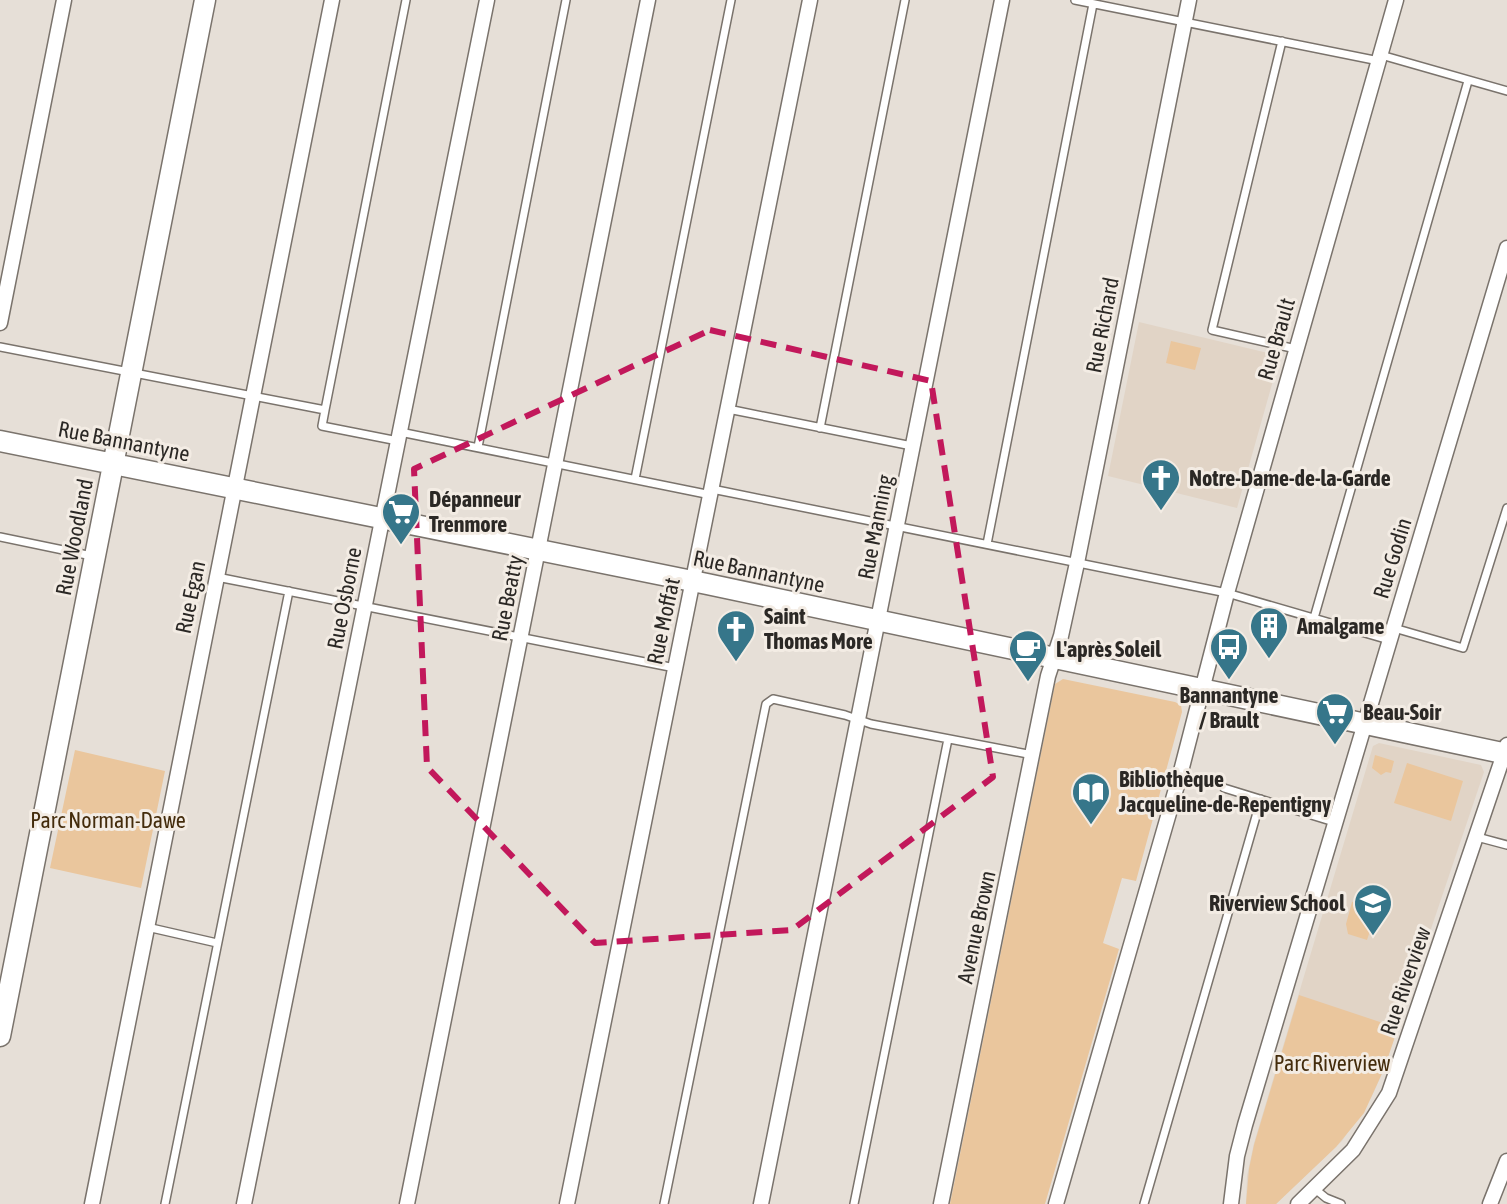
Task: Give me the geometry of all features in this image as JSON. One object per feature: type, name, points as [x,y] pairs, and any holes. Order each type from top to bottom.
[{"type":"street","points":[[0,323],[64,0]]},
{"type":"street","name":"Rue Woodland","points":[[0,1036],[205,0]]},
{"type":"street","name":"Rue Egan","points":[[92,1204],[332,0]]},
{"type":"street","name":"Rue Osborne","points":[[244,1204],[487,0]]},
{"type":"street","name":"Rue Beatty","points":[[407,1204],[648,0]]},
{"type":"street","name":"Rue Moffat","points":[[567,1204],[810,0]]},
{"type":"street","name":"Rue Manning","points":[[761,1204],[1002,0]]},
{"type":"street","name":"Rue Richard","points":[[1054,659],[1077,563],[1189,0]]},
{"type":"street","name":"Rue Brault","points":[[1202,690],[1396,0]]},
{"type":"street","name":"Rue Godin","points":[[1231,1204],[1237,1156],[1245,1125],[1507,248]]},
{"type":"street","name":"Rue Bannantyne","points":[[0,441],[693,581],[1202,690],[1506,751]]},
{"type":"street","name":"Avenue Brown","points":[[941,1204],[1054,659]]},
{"type":"street","points":[[1056,1204],[1202,690]]},
{"type":"street","name":"Rue Riverview","points":[[1298,1204],[1353,1150],[1389,1093],[1506,751]]},
{"type":"street","points":[[1490,1204],[1507,1161]]},
{"type":"lane","points":[[406,0],[322,426],[478,447],[897,526],[1227,593],[1314,618],[1463,648],[1507,508]]},
{"type":"lane","points":[[478,447],[566,0]]},
{"type":"lane","points":[[635,479],[731,0]]},
{"type":"lane","points":[[820,428],[905,0]]},
{"type":"lane","points":[[1075,0],[1380,58],[1507,91]]},
{"type":"lane","points":[[987,544],[1093,4]]},
{"type":"lane","points":[[1282,41],[1212,330],[1296,349]]},
{"type":"lane","points":[[1314,618],[1468,81]]},
{"type":"lane","points":[[0,347],[325,410]]},
{"type":"lane","points":[[728,409],[914,446]]},
{"type":"lane","points":[[0,537],[95,556]]},
{"type":"lane","points":[[217,577],[675,668]]},
{"type":"lane","points":[[165,1204],[289,591]]},
{"type":"lane","points":[[664,1204],[766,704],[773,699],[858,720],[1033,755]]},
{"type":"lane","points":[[854,1204],[948,739]]},
{"type":"lane","points":[[1224,788],[1337,823]]},
{"type":"lane","points":[[1144,1204],[1261,799]]},
{"type":"lane","points":[[1477,837],[1507,845]]},
{"type":"lane","points":[[147,927],[217,943]]},
{"type":"lane","points":[[1315,1189],[1341,1204]]},
{"type":"highlighted area","points":[[710,330],[931,381],[993,777],[792,930],[595,943],[427,767],[414,469]]},
{"type":"shaded area","name":"Notre-Dame-de-la-Garde","points":[[1139,322],[1280,356],[1237,508],[1108,476]]},
{"type":"shaded area","name":"Riverview School","points":[[1379,743],[1481,765],[1484,772],[1382,1074],[1371,1098],[1342,1141],[1276,1204],[1246,1204],[1247,1176],[1254,1143],[1373,746]]},
{"type":"green space","points":[[1171,341],[1201,348],[1195,370],[1166,363]]},
{"type":"green space","points":[[1063,679],[1175,702],[1181,705],[1182,712],[1136,881],[1122,878],[1103,943],[1119,949],[1045,1204],[950,1204],[1055,684]]},
{"type":"green space","name":"Parc Norman-Dawe","points":[[75,750],[165,771],[141,888],[50,868]]},
{"type":"green space","points":[[1375,755],[1394,761],[1391,773],[1381,775],[1372,768]]},
{"type":"green space","points":[[1407,763],[1463,781],[1451,821],[1394,803]]},
{"type":"green space","points":[[1358,900],[1378,907],[1367,940],[1348,934],[1346,924],[1352,902]]},
{"type":"green space","name":"Parc Riverview","points":[[1299,995],[1398,1028],[1364,1113],[1336,1147],[1276,1204],[1246,1204],[1254,1145]]},
{"type":"place","name":"Notre-Dame-de-la-Garde","points":[[1161,512]]},
{"type":"place","name":"Dépanneur Trenmore","points":[[401,546]]},
{"type":"place","name":"Amalgame","points":[[1269,660]]},
{"type":"place","name":"Saint Thomas More","points":[[736,663]]},
{"type":"place","name":"Bannantyne / Brault","points":[[1229,681]]},
{"type":"place","name":"L'après Soleil","points":[[1028,683]]},
{"type":"place","name":"Beau-Soir","points":[[1335,746]]},
{"type":"place","name":"Bibliothèque Jacqueline-de-Repentigny","points":[[1091,826]]},
{"type":"place","name":"Riverview School","points":[[1373,937]]}]
